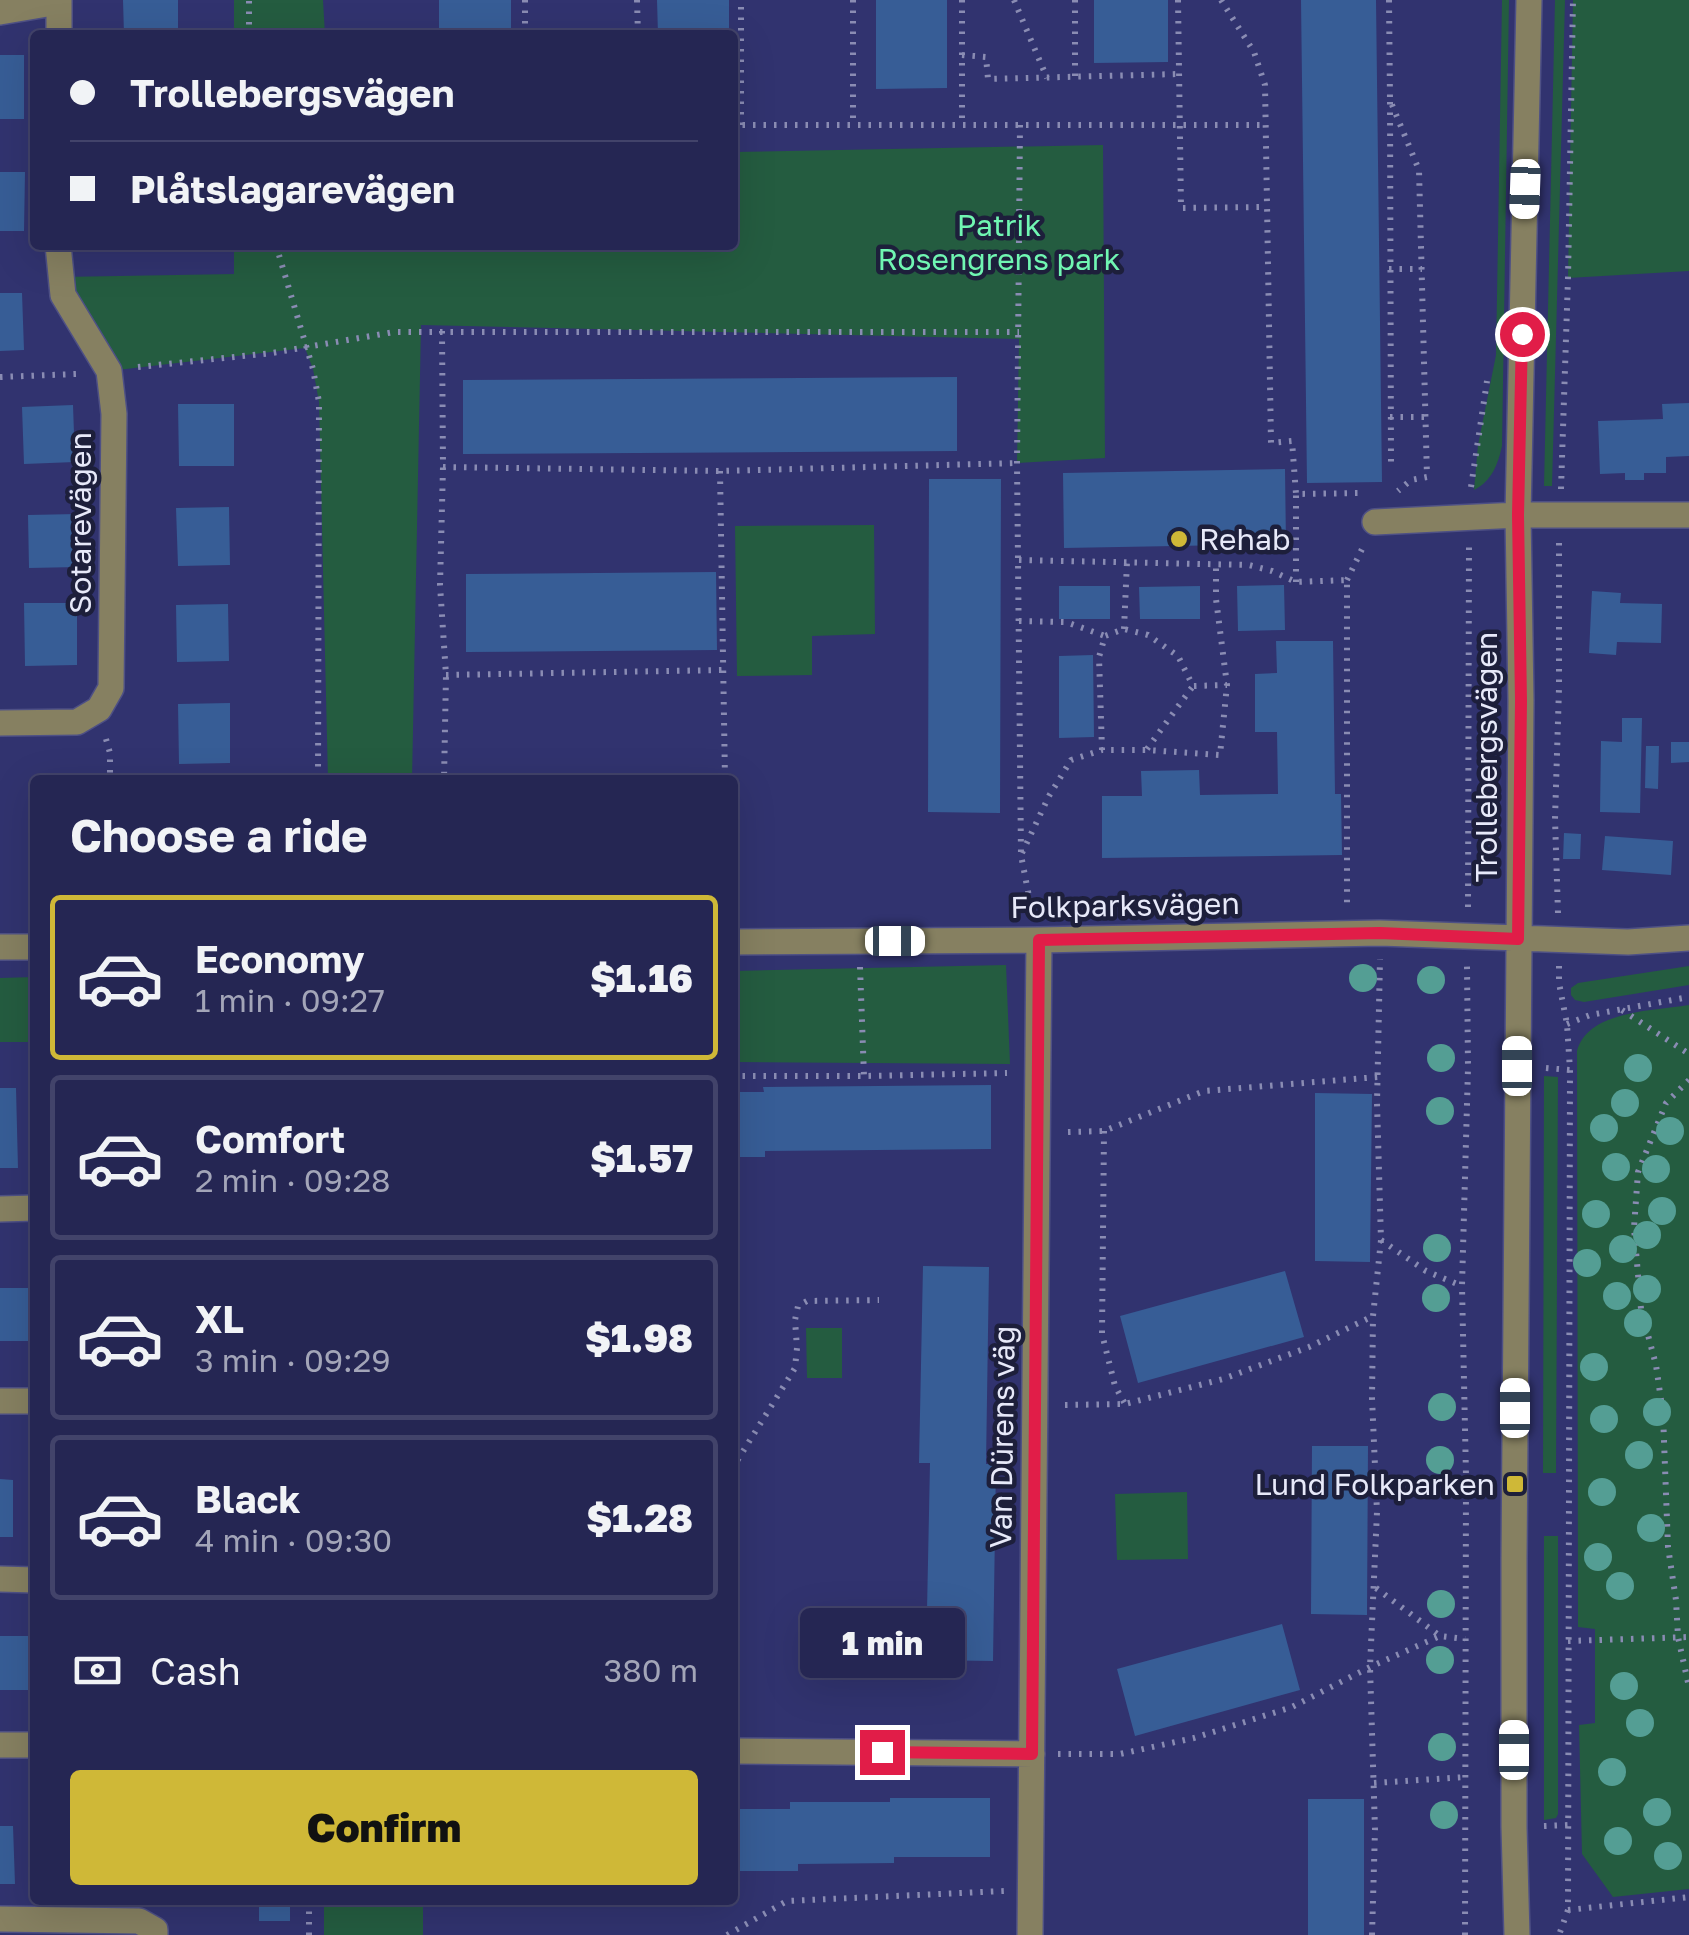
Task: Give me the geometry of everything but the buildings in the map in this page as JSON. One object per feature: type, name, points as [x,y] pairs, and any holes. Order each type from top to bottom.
[{"type":"street","name":"Trollebergsvägen","points":[[1516,1935],[1514,1597],[1521,701],[1518,515],[1529,0]]},
{"type":"street","points":[[0,12],[59,1],[59,30]]},
{"type":"street","name":"Sotarevägen","points":[[0,723],[77,722],[99,709],[111,688],[114,414],[109,370],[63,295],[58,250]]},
{"type":"street","points":[[1385,522],[1518,515],[1689,515]]},
{"type":"street","name":"Folkparksvägen","points":[[738,942],[1380,933],[1628,942],[1689,938]]},
{"type":"street","name":"Van Dürens väg","points":[[1030,1935],[1039,940]]},
{"type":"street","points":[[0,947],[30,947]]},
{"type":"street","points":[[0,1208],[30,1208]]},
{"type":"street","points":[[0,1401],[30,1401]]},
{"type":"street","points":[[0,1579],[30,1580]]},
{"type":"street","points":[[0,1745],[30,1746]]},
{"type":"street","points":[[738,1751],[1032,1754]]},
{"type":"street","points":[[0,1919],[140,1921],[155,1930],[156,1935]]},
{"type":"path","points":[[249,0],[249,30]]},
{"type":"path","points":[[525,0],[525,30]]},
{"type":"path","points":[[637,0],[638,30]]},
{"type":"path","points":[[738,94],[741,0]]},
{"type":"path","points":[[853,0],[853,125]]},
{"type":"path","points":[[962,0],[962,126]]},
{"type":"path","points":[[1014,0],[1047,78]]},
{"type":"path","points":[[1075,0],[1075,78]]},
{"type":"path","points":[[1178,0],[1181,208],[1266,208]]},
{"type":"path","points":[[1221,0],[1254,52],[1265,86],[1271,443],[1292,441],[1296,582]]},
{"type":"path","points":[[1389,0],[1390,466]]},
{"type":"path","points":[[962,56],[986,57],[988,80],[1178,74]]},
{"type":"path","points":[[1385,522],[1396,492],[1410,480],[1427,477],[1419,170],[1390,100]]},
{"type":"path","points":[[738,125],[1265,125]]},
{"type":"path","points":[[1020,125],[1022,854],[1039,940]]},
{"type":"path","points":[[277,250],[313,369],[318,402],[318,775]]},
{"type":"path","points":[[1389,269],[1422,269]]},
{"type":"path","points":[[442,331],[440,586],[446,675],[444,775]]},
{"type":"path","points":[[0,378],[109,370],[305,347],[394,332],[1019,332]]},
{"type":"path","points":[[1465,1935],[1462,1286],[1468,1068],[1470,517],[1487,378]]},
{"type":"path","points":[[1390,417],[1425,417]]},
{"type":"path","points":[[443,466],[720,470],[1018,463]]},
{"type":"path","points":[[720,470],[725,775]]},
{"type":"path","points":[[1296,494],[1379,493]]},
{"type":"path","points":[[1019,560],[1249,565],[1296,582],[1347,580],[1347,934]]},
{"type":"path","points":[[1124,628],[1127,562]]},
{"type":"path","points":[[1022,854],[1071,760],[1102,750],[1220,755],[1227,685],[1216,599],[1216,563]]},
{"type":"path","points":[[1019,621],[1066,622],[1105,636],[1124,628],[1148,635],[1178,656],[1193,686]]},
{"type":"path","points":[[1102,750],[1100,657],[1105,636]]},
{"type":"path","points":[[446,675],[723,670]]},
{"type":"path","points":[[1193,686],[1227,685]]},
{"type":"path","points":[[1146,750],[1193,686]]},
{"type":"path","points":[[1373,1934],[1375,1830],[1370,1667],[1378,1512],[1372,1398],[1373,1316],[1380,1240],[1380,933]]},
{"type":"path","points":[[858,941],[864,1076]]},
{"type":"path","points":[[1560,1935],[1568,1910],[1567,1024],[1590,1015],[1689,997]]},
{"type":"path","points":[[1622,1009],[1689,1054]]},
{"type":"path","points":[[738,1076],[1038,1072]]},
{"type":"path","points":[[1038,1133],[1104,1132],[1204,1091],[1378,1077]]},
{"type":"path","points":[[1689,1080],[1666,1103],[1638,1172],[1634,1228],[1640,1309],[1656,1365],[1663,1414],[1668,1547],[1678,1637],[1689,1688]]},
{"type":"path","points":[[1104,1132],[1102,1334],[1115,1386],[1125,1404]]},
{"type":"path","points":[[1380,1240],[1426,1271],[1462,1286]]},
{"type":"path","points":[[738,1459],[795,1368],[798,1306],[807,1301],[879,1300]]},
{"type":"path","points":[[1035,1405],[1125,1404],[1223,1379],[1309,1348],[1373,1316]]},
{"type":"path","points":[[1466,1559],[1479,1559]]},
{"type":"path","points":[[1375,1587],[1440,1636],[1464,1639]]},
{"type":"path","points":[[1032,1754],[1120,1754],[1194,1738],[1292,1707],[1440,1636]]},
{"type":"path","points":[[1568,1640],[1689,1637]]},
{"type":"path","points":[[1374,1782],[1466,1777]]},
{"type":"path","points":[[727,1935],[787,1901],[1030,1890]]},
{"type":"path","points":[[1568,1910],[1689,1897]]},
{"type":"path","points":[[309,1905],[309,1935]]},
{"type":"green space","points":[[234,0],[323,0],[325,30],[234,30]]},
{"type":"green space","points":[[1502,0],[1509,0],[1502,446],[1493,471],[1474,490],[1478,445],[1496,355]]},
{"type":"green space","points":[[1555,0],[1565,0],[1552,486],[1544,486]]},
{"type":"green space","points":[[1573,0],[1689,0],[1689,271],[1568,278]]},
{"type":"green space","name":"Patrik Rosengrens park","points":[[1103,145],[1105,458],[1017,463],[1019,339],[421,325],[412,775],[328,775],[319,402],[305,348],[109,371],[61,277],[234,274],[234,250],[738,250],[738,152]]},
{"type":"green space","points":[[874,525],[875,634],[812,636],[812,675],[737,676],[735,526]]},
{"type":"green space","points":[[1006,965],[1010,1064],[738,1062],[738,971]]},
{"type":"green space","points":[[1689,966],[1689,985],[1584,1002],[1571,995],[1571,988],[1578,983]]},
{"type":"green space","points":[[30,977],[30,1042],[0,1042],[0,978]]},
{"type":"green space","points":[[1689,1005],[1689,1889],[1613,1897],[1582,1854],[1579,1725],[1595,1723],[1595,1629],[1578,1627],[1577,1051],[1594,1027],[1608,1020]]},
{"type":"green space","points":[[1544,1076],[1558,1077],[1556,1473],[1543,1473]]},
{"type":"green space","points":[[806,1328],[842,1328],[842,1378],[807,1378]]},
{"type":"green space","points":[[1187,1492],[1188,1559],[1117,1560],[1115,1494]]},
{"type":"green space","points":[[1544,1536],[1558,1536],[1558,1814],[1544,1820]]},
{"type":"green space","points":[[324,1905],[423,1905],[423,1935],[324,1935]]},
{"type":"place","name":"Rehab","points":[[1179,539]]},
{"type":"place","name":"Lund Folkparken","points":[[1515,1484]]},
{"type":"route","points":[[882,1752],[1032,1754],[1039,940],[1380,933],[1518,939],[1522,334]]}]
